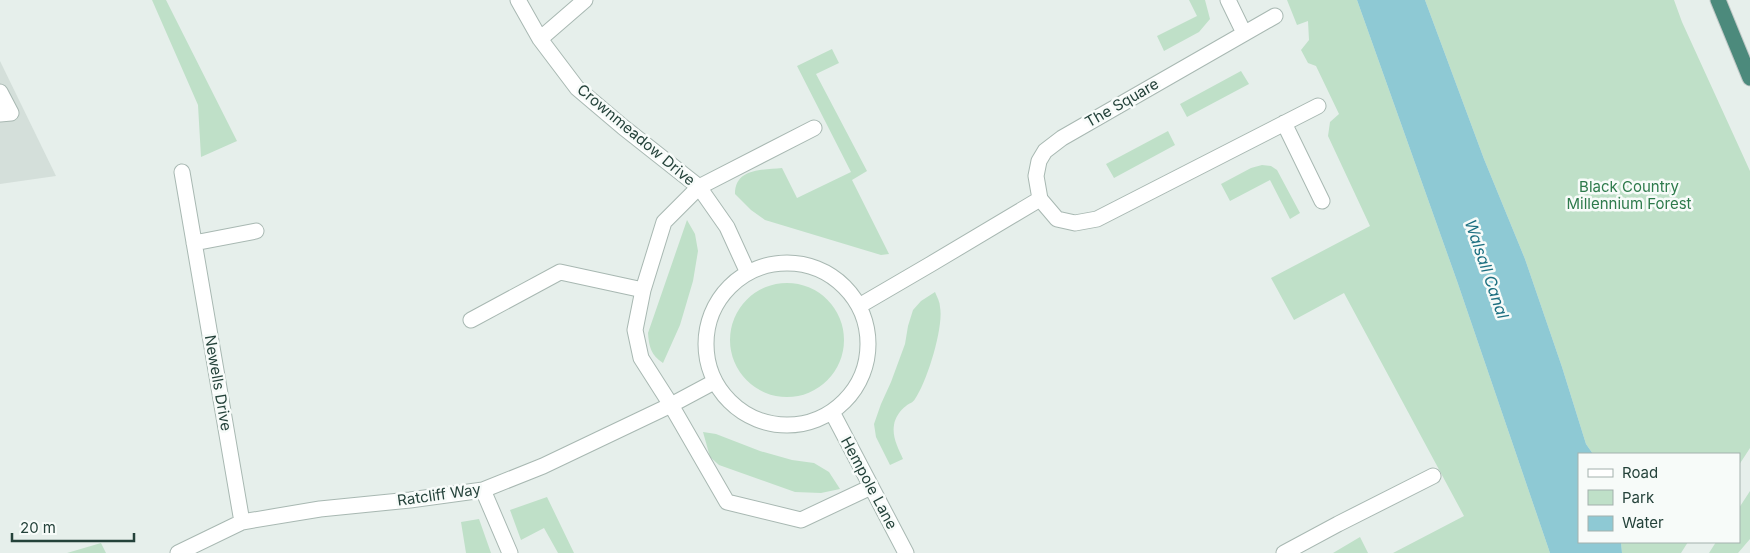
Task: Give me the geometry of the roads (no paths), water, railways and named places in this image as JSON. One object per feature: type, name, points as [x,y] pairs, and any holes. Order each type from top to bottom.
[{"type":"highway","points":[[1718,0],[1750,78]]},
{"type":"street","name":"Crownmeadow Drive","points":[[518,0],[540,39],[577,88],[699,187],[727,227],[748,272]]},
{"type":"street","points":[[540,39],[585,0]]},
{"type":"street","points":[[1228,0],[1244,33]]},
{"type":"street","name":"The Square","points":[[1040,199],[1036,176],[1039,161],[1046,151],[1062,138],[1275,16]]},
{"type":"street","points":[[0,92],[11,113],[0,114]]},
{"type":"street","points":[[859,306],[1040,199],[1057,219],[1075,223],[1097,219],[1318,106]]},
{"type":"street","points":[[1284,123],[1322,201]]},
{"type":"street","points":[[814,128],[699,187],[664,222],[643,290],[635,330],[641,358],[671,405],[727,502],[801,520],[871,487]]},
{"type":"street","name":"Newells Drive","points":[[182,172],[242,522]]},
{"type":"street","points":[[194,243],[256,231]]},
{"type":"street","points":[[772,264],[798,264],[822,271],[843,286],[859,306],[867,328],[868,352],[862,376],[850,396],[832,412],[807,424],[779,426],[753,419],[731,404],[714,382],[706,358],[706,332],[713,309],[728,288],[748,272],[772,264]]},
{"type":"street","points":[[471,320],[560,272],[643,290]]},
{"type":"street","name":"Ratcliff Way","points":[[178,553],[242,522],[320,509],[483,490],[543,466],[671,405],[714,382]]},
{"type":"street","name":"Hempole Lane","points":[[832,412],[906,553]]},
{"type":"street","points":[[1284,553],[1433,476]]},
{"type":"street","points":[[483,490],[510,553]]},
{"type":"water","name":"Walsall Canal","points":[[1357,0],[1425,0],[1484,159],[1525,259],[1586,444],[1592,453],[1578,453],[1578,543],[1621,543],[1622,553],[1550,553],[1457,281]]},
{"type":"park label","name":"Black Country Millennium Forest","points":[[1629,196]]}]
